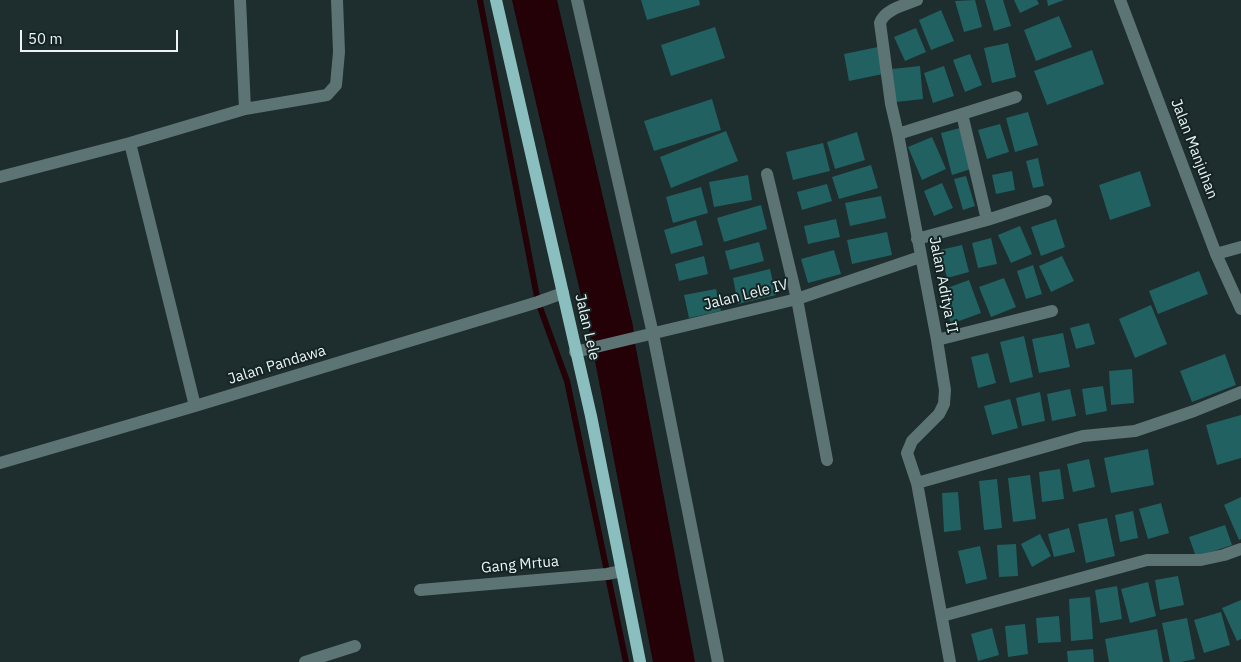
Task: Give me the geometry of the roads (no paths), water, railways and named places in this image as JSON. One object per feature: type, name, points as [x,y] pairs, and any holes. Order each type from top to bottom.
[{"type":"main road","name":"Jalan Lele","points":[[496,0],[591,416],[640,662]]},
{"type":"street","points":[[240,0],[246,109]]},
{"type":"street","points":[[0,177],[130,143],[246,109],[327,95],[336,85],[340,52],[337,0]]},
{"type":"street","points":[[577,0],[652,334],[718,662]]},
{"type":"street","name":"Jalan Aditya II","points":[[917,0],[886,13],[880,23],[891,104],[945,390],[944,404],[939,414],[912,441],[907,453],[917,483],[950,662]]},
{"type":"street","name":"Jalan Manjuhan","points":[[1120,0],[1216,254],[1241,309]]},
{"type":"street","points":[[898,134],[1016,97]]},
{"type":"street","points":[[962,114],[987,220]]},
{"type":"street","points":[[130,143],[195,406]]},
{"type":"street","points":[[767,174],[797,299],[827,460]]},
{"type":"street","points":[[917,239],[987,220],[1046,201]]},
{"type":"street","points":[[1216,254],[1241,247]]},
{"type":"street","name":"Jalan Lele IV","points":[[575,352],[797,299],[920,257]]},
{"type":"street","name":"Jalan Pandawa","points":[[0,462],[195,406],[563,293]]},
{"type":"street","points":[[937,340],[1052,311]]},
{"type":"street","points":[[917,483],[1083,436],[1135,431],[1194,411],[1241,392]]},
{"type":"street","points":[[942,616],[1147,560],[1201,560],[1224,555],[1241,548]]},
{"type":"street","name":"Gang Mrtua","points":[[420,590],[622,572]]},
{"type":"street","points":[[305,662],[355,646]]},
{"type":"waterway","points":[[480,0],[538,302],[567,381],[626,662]]}]
